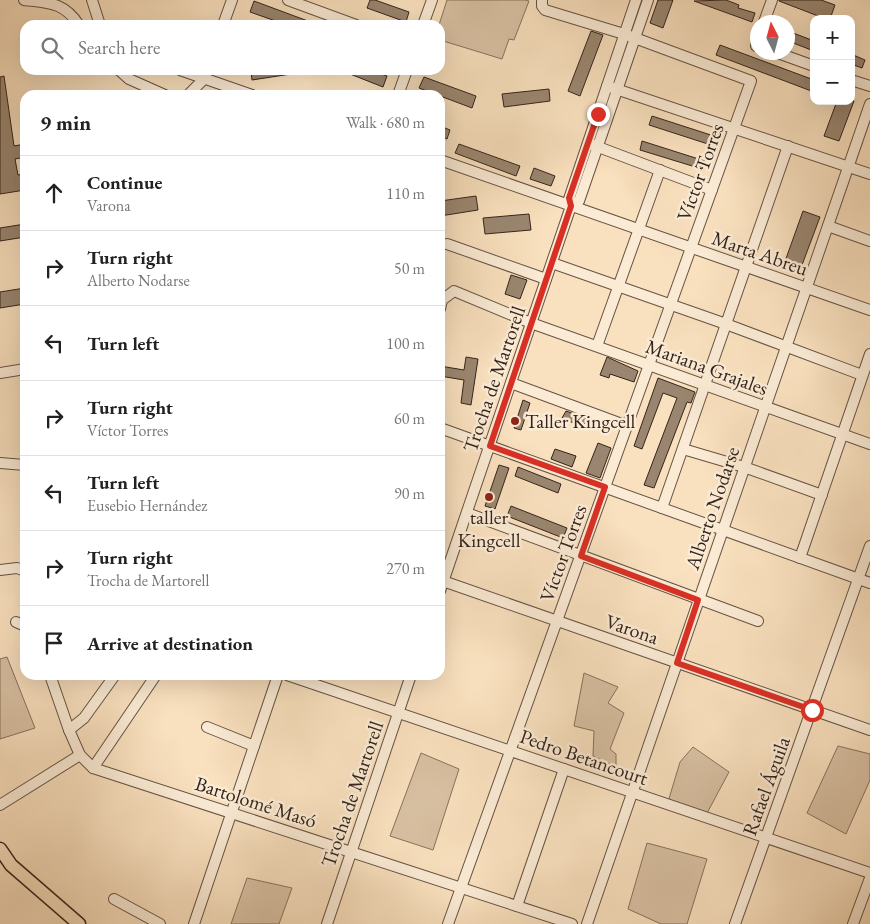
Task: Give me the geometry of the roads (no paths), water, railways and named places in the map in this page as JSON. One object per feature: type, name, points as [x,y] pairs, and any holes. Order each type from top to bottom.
[{"type":"main road","points":[[0,849],[12,865],[79,924]]},
{"type":"street","points":[[24,0],[55,3],[76,20]]},
{"type":"street","points":[[92,0],[98,20]]},
{"type":"street","points":[[225,20],[232,0]]},
{"type":"street","points":[[288,0],[342,20]]},
{"type":"street","points":[[425,20],[432,0]]},
{"type":"street","points":[[542,0],[542,6],[545,10],[624,34],[634,39]]},
{"type":"street","name":"Trocha de Martorell","points":[[612,88],[624,34],[636,0]]},
{"type":"street","name":"Trocha de Martorell","points":[[445,573],[571,206],[579,201],[593,145],[612,88],[634,39],[648,0]]},
{"type":"street","points":[[767,15],[772,0]]},
{"type":"street","name":"Víctor Torres","points":[[448,924],[751,81],[634,39]]},
{"type":"street","points":[[795,59],[810,65]]},
{"type":"street","points":[[125,75],[129,79],[154,90]]},
{"type":"street","points":[[192,90],[205,75]]},
{"type":"street","points":[[208,75],[241,90]]},
{"type":"street","points":[[400,90],[405,75]]},
{"type":"street","points":[[855,81],[870,86]]},
{"type":"street","points":[[612,88],[870,174]]},
{"type":"street","name":"Alberto Nodarse","points":[[587,924],[870,104]]},
{"type":"street","points":[[593,145],[712,190]]},
{"type":"street","points":[[662,508],[788,146]]},
{"type":"street","name":"Marta Abreu","points":[[445,162],[870,310]]},
{"type":"street","points":[[598,346],[660,170]]},
{"type":"street","points":[[828,226],[870,241]]},
{"type":"street","points":[[447,244],[546,279]]},
{"type":"street","points":[[552,263],[671,304],[862,375]]},
{"type":"street","name":"Mariana Grajales","points":[[445,298],[454,291],[531,323],[870,444]]},
{"type":"street","points":[[800,558],[870,354]]},
{"type":"street","points":[[0,373],[20,371]]},
{"type":"street","points":[[511,383],[627,426]]},
{"type":"street","points":[[445,430],[870,583]]},
{"type":"street","points":[[683,449],[744,467],[822,495]]},
{"type":"street","points":[[0,463],[20,464]]},
{"type":"street","points":[[467,513],[758,621]]},
{"type":"street","name":"Rafael Águila","points":[[735,924],[870,546]]},
{"type":"street","points":[[0,570],[20,569]]},
{"type":"street","name":"Varona","points":[[445,585],[557,621],[870,730]]},
{"type":"street","points":[[0,805],[80,755],[52,680]]},
{"type":"street","points":[[69,730],[84,718],[111,680]]},
{"type":"street","points":[[93,768],[153,680]]},
{"type":"street","points":[[194,924],[276,680]]},
{"type":"street","name":"Pedro Betancourt","points":[[302,680],[870,873]]},
{"type":"street","name":"Trocha de Martorell","points":[[327,924],[410,680]]},
{"type":"street","points":[[207,727],[254,746]]},
{"type":"street","name":"Bartolomé Masó","points":[[80,755],[93,768],[572,924]]},
{"type":"street","points":[[517,906],[564,769]]},
{"type":"street","points":[[853,924],[870,878]]},
{"type":"street","points":[[114,900],[160,924]]},
{"type":"place","name":"Taller Kingcell","points":[[515,421]]},
{"type":"place","name":"taller Kingcell","points":[[489,497]]}]
